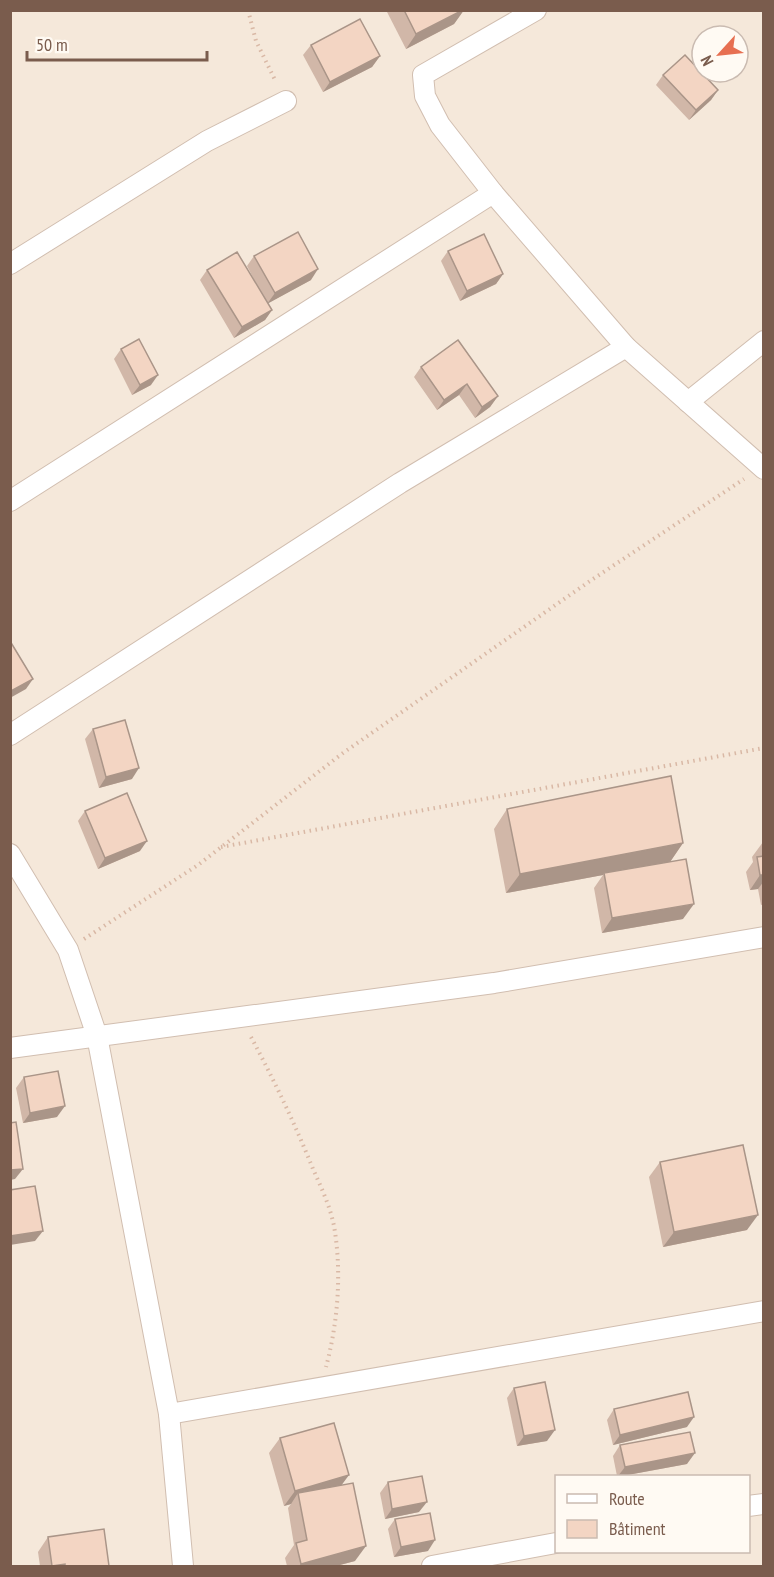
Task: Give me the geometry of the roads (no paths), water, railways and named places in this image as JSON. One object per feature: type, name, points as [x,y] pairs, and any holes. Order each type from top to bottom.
[{"type":"street","points":[[536,10],[423,75],[425,96],[440,125],[493,194],[626,346],[762,468]]},
{"type":"street","points":[[10,264],[207,141],[286,101]]},
{"type":"street","points":[[10,501],[493,194]]},
{"type":"street","points":[[688,402],[764,341]]},
{"type":"street","points":[[10,735],[400,483],[626,346]]},
{"type":"street","points":[[10,854],[68,950],[98,1036],[169,1414],[183,1566]]},
{"type":"street","points":[[10,1048],[494,983],[764,937]]},
{"type":"street","points":[[169,1414],[764,1311]]},
{"type":"street","points":[[432,1566],[555,1543]]}]
